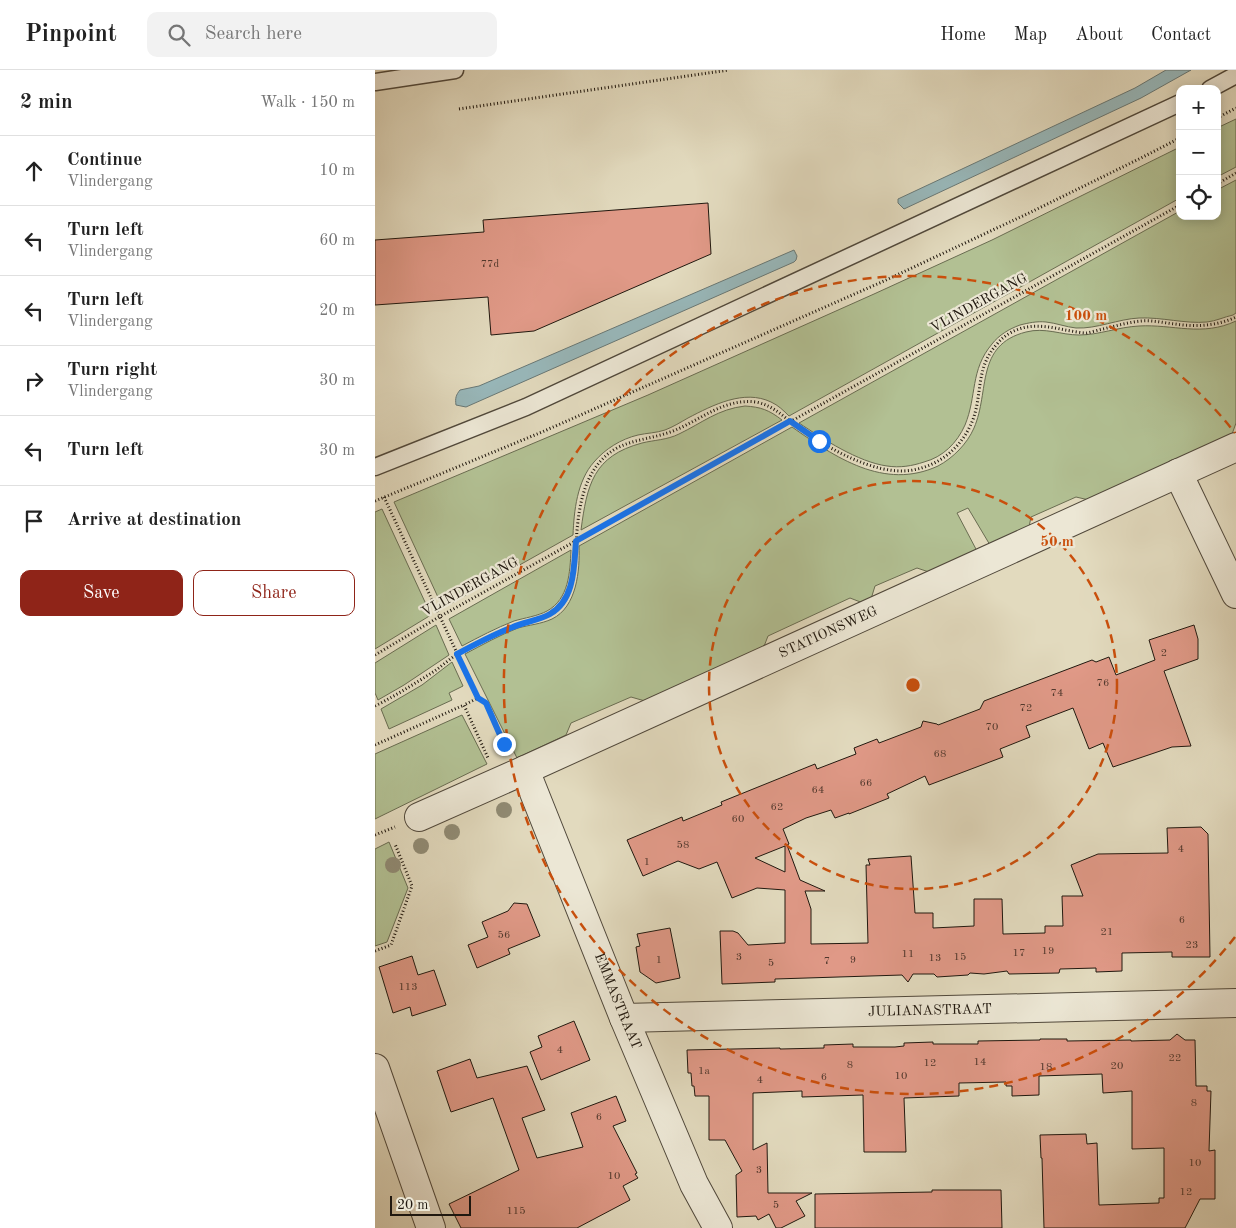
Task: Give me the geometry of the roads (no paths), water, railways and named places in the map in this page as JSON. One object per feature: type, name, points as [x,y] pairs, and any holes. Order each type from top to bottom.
[{"type":"street","name":"STATIONSWEG","points":[[419,817],[1236,446]]},
{"type":"street","points":[[1178,473],[1236,594]]},
{"type":"street","name":"EMMASTRAAT","points":[[525,770],[624,1018],[694,1184],[718,1228]]},
{"type":"street","name":"JULIANASTRAAT","points":[[624,1018],[1236,1003]]},
{"type":"street","points":[[375,1068],[431,1228]]},
{"type":"lane","points":[[375,82],[412,73],[455,70]]},
{"type":"lane","points":[[1217,85],[1236,75]]},
{"type":"lane","points":[[375,467],[526,407],[1176,105]]},
{"type":"water","points":[[1166,70],[1191,70],[1141,98],[904,209],[898,203],[898,199],[1135,88]]},
{"type":"water","points":[[794,250],[797,256],[794,262],[466,407],[456,405],[456,397],[460,390],[479,386]]}]
